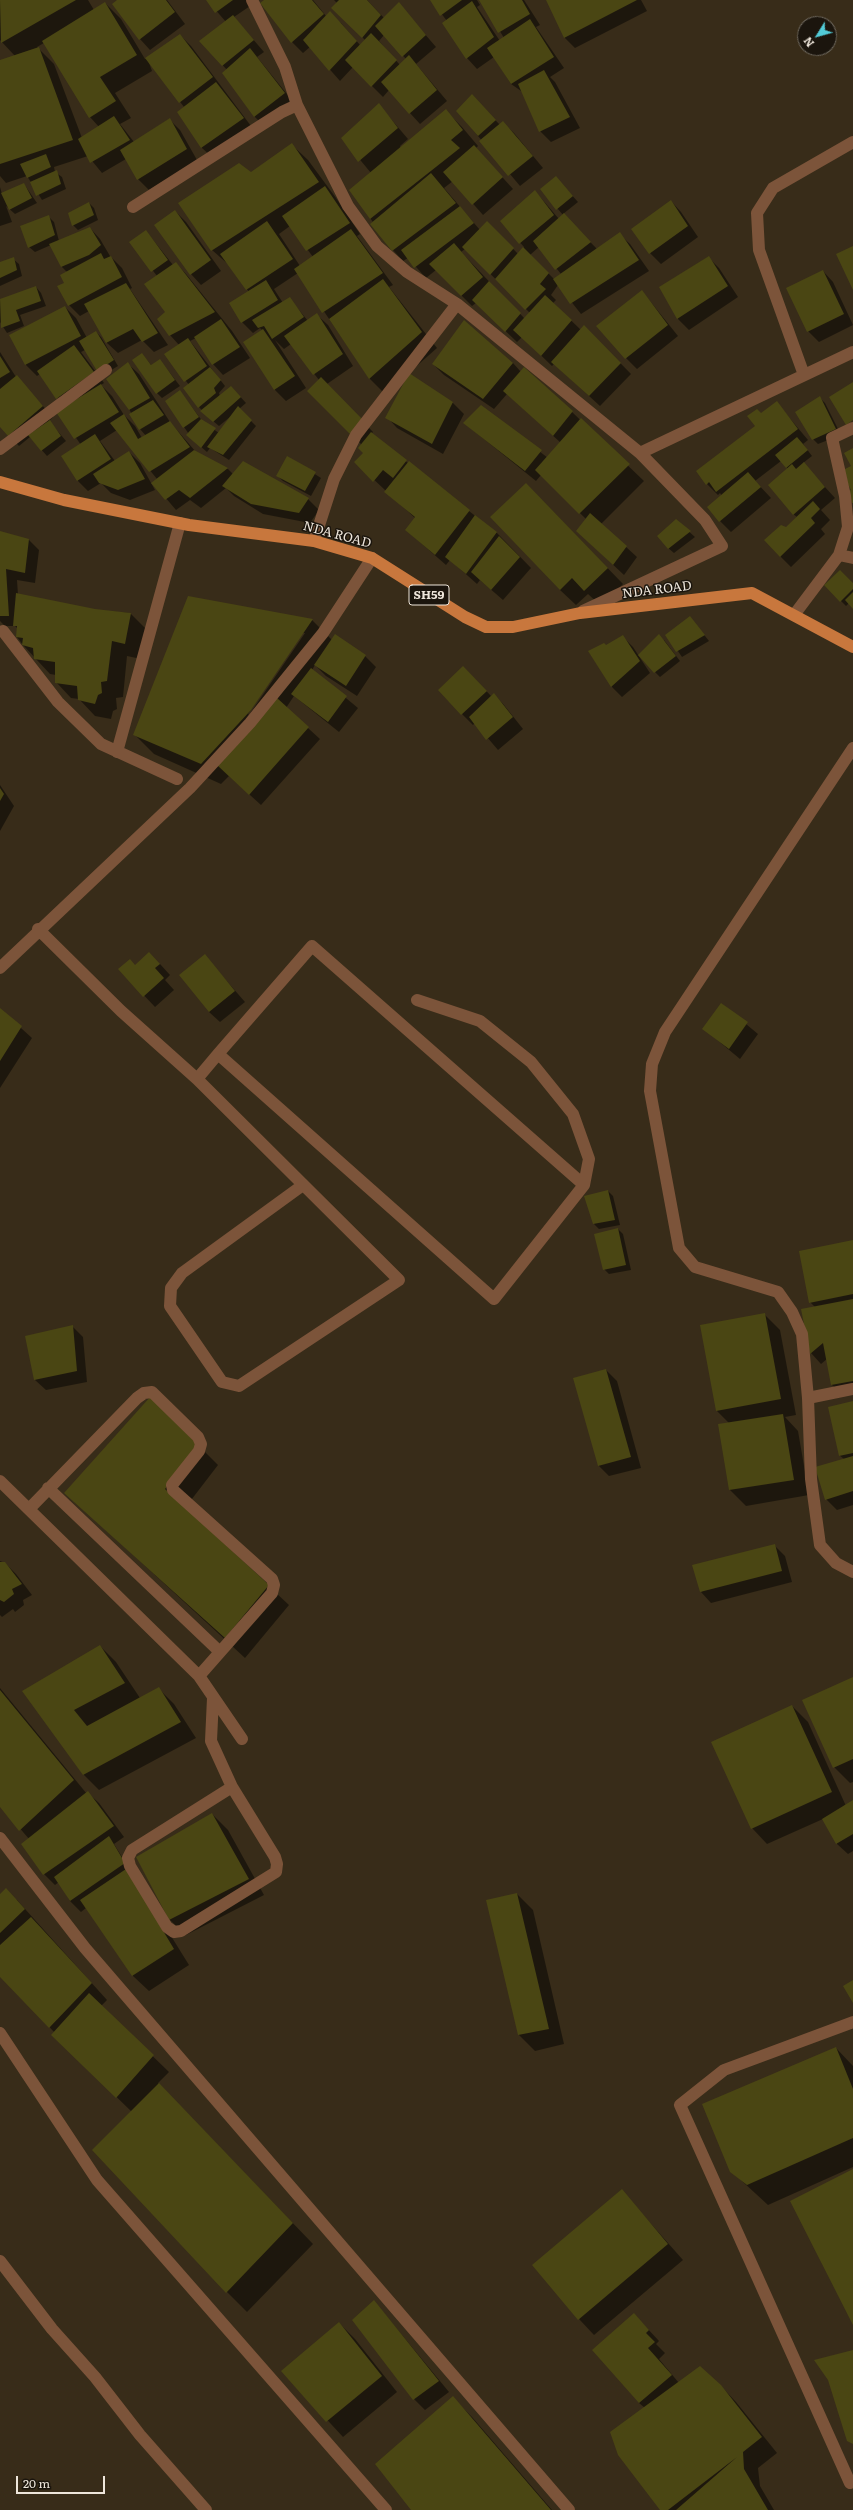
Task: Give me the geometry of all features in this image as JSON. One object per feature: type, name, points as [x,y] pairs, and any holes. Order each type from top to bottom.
[{"type":"main road","name":"NDA ROAD","points":[[0,482],[64,500],[180,523],[314,541],[372,558],[465,618],[486,626],[513,627],[580,613],[752,592],[853,647]]},
{"type":"street","points":[[252,0],[285,66],[297,105],[348,206],[377,246],[407,272],[457,304],[640,453],[705,520],[722,546],[580,613]]},
{"type":"street","points":[[133,208],[282,112],[297,105]]},
{"type":"street","points":[[804,375],[759,250],[757,213],[773,188],[853,142]]},
{"type":"street","points":[[314,541],[334,479],[356,435],[457,304]]},
{"type":"street","points":[[640,453],[853,352]]},
{"type":"street","points":[[0,449],[106,370]]},
{"type":"street","points":[[794,615],[839,555],[848,527],[850,510],[845,496],[832,438],[853,428]]},
{"type":"street","points":[[117,752],[180,523]]},
{"type":"street","points":[[839,555],[853,558]]},
{"type":"street","points":[[0,968],[38,929],[94,880],[184,794],[250,723],[323,633],[372,558]]},
{"type":"street","points":[[3,631],[58,702],[101,744],[177,779]]},
{"type":"street","points":[[853,748],[665,1032],[652,1064],[650,1091],[679,1248],[695,1267],[778,1292],[792,1312],[802,1334],[808,1398],[811,1479],[820,1545],[836,1563],[853,1572]]},
{"type":"street","points":[[38,929],[122,1011],[196,1079],[399,1280],[239,1386],[222,1382],[170,1306],[171,1288],[182,1273],[303,1185]]},
{"type":"street","points":[[196,1079],[312,946],[584,1185]]},
{"type":"street","points":[[218,1054],[494,1299],[584,1185],[589,1159],[573,1114],[531,1062],[480,1021],[417,1000]]},
{"type":"street","points":[[808,1398],[853,1389]]},
{"type":"street","points":[[28,1509],[137,1398],[144,1393],[152,1392],[198,1437],[201,1444],[200,1451],[172,1485],[173,1490],[272,1579],[274,1585],[272,1593],[199,1676]]},
{"type":"street","points":[[0,1481],[199,1676],[242,1739]]},
{"type":"street","points":[[48,1488],[220,1652]]},
{"type":"street","points":[[213,1698],[211,1741],[232,1787],[275,1857],[277,1864],[276,1872],[181,1931],[174,1932],[167,1927],[130,1866],[128,1858],[132,1850],[232,1787]]},
{"type":"street","points":[[0,1838],[85,1948],[569,2510]]},
{"type":"street","points":[[853,2022],[724,2070],[680,2104],[850,2483],[853,2482]]},
{"type":"street","points":[[0,2033],[97,2180],[386,2510]]},
{"type":"street","points":[[0,2260],[52,2329],[95,2377],[140,2436],[206,2510]]},
{"type":"building","points":[[0,0],[76,0],[1,43]]},
{"type":"building","points":[[117,0],[166,0],[175,12],[139,40],[112,4]]},
{"type":"building","points":[[206,0],[233,0],[215,13]]},
{"type":"building","points":[[264,0],[312,0],[324,14],[291,43],[260,3]]},
{"type":"building","points":[[339,0],[367,0],[381,15],[362,38],[331,8]]},
{"type":"building","points":[[430,0],[462,0],[440,16]]},
{"type":"building","points":[[479,0],[522,0],[530,14],[498,33]]},
{"type":"building","points":[[546,0],[637,0],[564,38]]},
{"type":"building","points":[[472,1],[494,37],[466,59],[442,23]]},
{"type":"building","points":[[105,2],[137,55],[100,77],[116,101],[89,118],[42,41]]},
{"type":"building","points":[[399,2],[426,35],[402,57],[375,26]]},
{"type":"building","points":[[330,11],[357,41],[329,71],[303,40]]},
{"type":"building","points":[[233,15],[254,40],[222,66],[199,41]]},
{"type":"building","points":[[530,19],[554,57],[511,84],[487,48]]},
{"type":"building","points":[[371,33],[397,60],[371,87],[345,60]]},
{"type":"building","points":[[180,34],[213,77],[179,103],[145,58]]},
{"type":"building","points":[[39,47],[73,140],[0,164],[0,60]]},
{"type":"building","points":[[250,48],[285,93],[254,117],[222,73]]},
{"type":"building","points":[[409,55],[437,90],[409,114],[381,82]]},
{"type":"building","points":[[544,70],[570,117],[539,132],[518,84]]},
{"type":"building","points":[[216,82],[244,118],[201,148],[177,112]]},
{"type":"building","points":[[472,94],[496,120],[478,136],[456,111]]},
{"type":"building","points":[[379,103],[398,128],[358,162],[341,138]]},
{"type":"building","points":[[446,109],[463,130],[451,140],[460,148],[370,219],[349,190]]},
{"type":"building","points":[[114,116],[130,140],[90,163],[78,139]]},
{"type":"building","points":[[170,118],[187,149],[137,180],[120,150]]},
{"type":"building","points":[[503,121],[533,156],[508,176],[479,141]]},
{"type":"building","points":[[292,143],[319,182],[211,251],[178,203],[239,163],[251,172]]},
{"type":"building","points":[[474,145],[503,177],[472,205],[443,172]]},
{"type":"building","points":[[46,154],[51,167],[27,178],[20,164]]},
{"type":"building","points":[[57,170],[61,184],[36,196],[30,182]]},
{"type":"building","points":[[431,173],[456,203],[392,251],[370,224]]},
{"type":"building","points":[[556,176],[573,196],[556,210],[540,189]]},
{"type":"building","points":[[24,183],[32,198],[9,210],[1,193]]},
{"type":"building","points":[[325,186],[350,223],[306,251],[282,216]]},
{"type":"building","points":[[535,190],[554,215],[519,244],[500,221]]},
{"type":"building","points":[[671,200],[688,226],[649,254],[631,229]]},
{"type":"building","points":[[89,202],[94,215],[72,226],[68,213]]},
{"type":"building","points":[[460,206],[474,223],[414,268],[401,250]]},
{"type":"building","points":[[175,210],[211,260],[190,275],[154,225]]},
{"type":"building","points":[[564,213],[591,242],[555,270],[533,241]]},
{"type":"building","points":[[49,215],[55,235],[28,248],[20,226]]},
{"type":"building","points":[[267,221],[293,259],[246,290],[220,254]]},
{"type":"building","points":[[487,221],[514,248],[490,275],[462,247]]},
{"type":"building","points":[[90,227],[101,245],[89,255],[61,267],[49,244]]},
{"type":"building","points":[[351,229],[383,273],[322,313],[294,269]]},
{"type":"building","points":[[146,230],[168,260],[151,272],[129,242]]},
{"type":"building","points":[[620,232],[639,260],[570,304],[553,279]]},
{"type":"building","points":[[454,243],[483,277],[461,296],[429,264]]},
{"type":"building","points":[[853,246],[853,290],[836,254]]},
{"type":"building","points":[[523,247],[549,273],[540,284],[546,289],[525,310],[495,279]]},
{"type":"building","points":[[101,253],[104,259],[111,256],[122,277],[68,306],[57,286],[64,283],[60,275]]},
{"type":"building","points":[[709,256],[728,286],[677,319],[659,287]]},
{"type":"building","points":[[14,257],[17,270],[0,278],[0,262]]},
{"type":"building","points":[[176,262],[215,312],[169,336],[157,319],[165,312],[144,284]]},
{"type":"building","points":[[823,270],[844,314],[807,332],[786,288]]},
{"type":"building","points":[[383,279],[422,332],[369,379],[329,319]]},
{"type":"building","points":[[266,280],[278,300],[241,323],[229,303]]},
{"type":"building","points":[[489,281],[521,313],[505,332],[472,300]]},
{"type":"building","points":[[126,283],[158,333],[142,342],[133,329],[106,343],[84,304]]},
{"type":"building","points":[[36,286],[41,301],[16,310],[20,321],[1,328],[0,299]]},
{"type":"building","points":[[642,290],[668,325],[625,359],[596,326]]},
{"type":"building","points":[[545,295],[572,320],[541,356],[513,330]]},
{"type":"building","points":[[290,297],[304,317],[272,339],[264,326],[258,328],[252,320]]},
{"type":"building","points":[[65,306],[81,336],[25,365],[9,335]]},
{"type":"building","points":[[317,313],[343,354],[313,375],[284,336]]},
{"type":"building","points":[[221,319],[240,347],[212,365],[194,337]]},
{"type":"building","points":[[464,320],[513,363],[483,399],[432,364]]},
{"type":"building","points":[[584,325],[621,363],[589,396],[551,362]]},
{"type":"building","points":[[263,329],[295,376],[274,390],[243,342]]},
{"type":"building","points":[[96,331],[114,360],[97,371],[79,341]]},
{"type":"building","points":[[188,338],[207,366],[184,382],[164,354]]},
{"type":"building","points":[[74,345],[94,372],[56,399],[37,371]]},
{"type":"building","points":[[142,353],[151,365],[160,359],[175,380],[156,394],[132,360]]},
{"type":"building","points":[[0,356],[10,372],[0,378]]},
{"type":"building","points":[[128,362],[150,398],[129,410],[106,379]]},
{"type":"building","points":[[210,367],[221,380],[214,388],[216,393],[198,408],[183,388]]},
{"type":"building","points":[[524,367],[573,411],[553,436],[503,391]]},
{"type":"building","points":[[409,373],[453,402],[432,444],[385,418]]},
{"type":"building","points":[[17,375],[43,406],[8,436],[0,427],[0,389]]},
{"type":"building","points":[[321,377],[363,420],[350,434],[307,391]]},
{"type":"building","points":[[853,382],[853,420],[846,425],[829,397]]},
{"type":"building","points":[[101,384],[119,412],[74,439],[56,412]]},
{"type":"building","points":[[231,386],[241,397],[213,422],[200,411]]},
{"type":"building","points":[[180,390],[199,417],[183,428],[165,401]]},
{"type":"building","points":[[820,396],[836,429],[812,440],[795,412]]},
{"type":"building","points":[[153,400],[164,415],[139,430],[129,414]]},
{"type":"building","points":[[777,401],[798,429],[716,492],[709,482],[706,485],[696,471],[755,426],[747,416],[757,409],[761,413]]},
{"type":"building","points":[[481,405],[542,450],[525,471],[463,423]]},
{"type":"building","points":[[238,406],[252,420],[223,455],[207,447]]},
{"type":"building","points":[[124,414],[138,439],[170,421],[190,447],[149,472],[110,423]]},
{"type":"building","points":[[581,418],[630,464],[579,514],[535,470]]},
{"type":"building","points":[[201,419],[216,428],[201,448],[186,435]]},
{"type":"building","points":[[50,420],[61,436],[41,451],[28,435]]},
{"type":"building","points":[[371,432],[407,460],[393,478],[383,470],[373,482],[354,462],[363,453],[358,448]]},
{"type":"building","points":[[95,434],[111,459],[77,481],[61,456]]},
{"type":"building","points":[[797,437],[808,450],[786,468],[775,455]]},
{"type":"building","points":[[853,448],[852,503],[846,492],[851,490],[841,471],[851,466],[844,453]]},
{"type":"building","points":[[194,450],[228,468],[190,498],[179,490],[165,500],[151,483]]},
{"type":"building","points":[[129,451],[145,479],[118,490],[99,483],[93,474]]},
{"type":"building","points":[[287,456],[316,472],[305,491],[276,476]]},
{"type":"building","points":[[243,461],[309,498],[299,513],[251,504],[222,486]]},
{"type":"building","points":[[409,461],[470,510],[435,555],[405,530],[415,517],[384,492]]},
{"type":"building","points":[[804,462],[825,487],[793,515],[768,485],[792,464],[796,469]]},
{"type":"building","points":[[748,472],[761,487],[719,522],[707,507]]},
{"type":"building","points":[[526,483],[608,568],[584,591],[572,578],[560,590],[490,517]]},
{"type":"building","points":[[813,501],[820,509],[811,518],[815,523],[780,557],[764,540],[781,525],[786,527]]},
{"type":"building","points":[[590,513],[627,546],[613,565],[576,531]]},
{"type":"building","points":[[475,515],[497,532],[466,574],[445,557]]},
{"type":"building","points":[[676,519],[691,531],[668,549],[657,536]]},
{"type":"building","points":[[0,531],[29,539],[25,573],[6,569],[9,616],[0,616]]},
{"type":"building","points":[[499,536],[520,557],[491,590],[471,572]]},
{"type":"building","points":[[840,570],[853,583],[853,589],[840,602],[824,585]]},
{"type":"building","points":[[853,592],[853,609],[845,600]]},
{"type":"building","points":[[16,593],[95,609],[131,613],[125,644],[112,641],[107,681],[101,682],[102,693],[98,695],[95,704],[78,700],[77,686],[55,683],[55,662],[34,659],[33,648],[22,645],[23,638],[16,637],[17,626],[13,626]]},
{"type":"building","points":[[188,596],[313,619],[251,710],[201,764],[133,735]]},
{"type":"building","points":[[690,616],[705,635],[676,652],[665,635]]},
{"type":"building","points":[[335,634],[366,655],[346,686],[314,665]]},
{"type":"building","points":[[659,634],[676,656],[654,673],[638,655]]},
{"type":"building","points":[[623,635],[640,661],[611,687],[588,651],[604,643],[606,645]]},
{"type":"building","points":[[463,666],[487,691],[461,715],[438,690]]},
{"type":"building","points":[[311,668],[347,696],[328,722],[291,694]]},
{"type":"building","points":[[494,693],[513,717],[486,740],[469,717]]},
{"type":"building","points":[[277,698],[309,727],[249,795],[217,765]]},
{"type":"building","points":[[0,788],[4,794],[0,801]]},
{"type":"building","points":[[149,952],[160,964],[155,968],[164,978],[143,997],[118,969],[130,959],[135,965]]},
{"type":"building","points":[[205,954],[235,991],[209,1012],[179,975]]},
{"type":"building","points":[[721,1003],[748,1022],[729,1049],[702,1029]]},
{"type":"building","points":[[0,1008],[22,1026],[0,1061]]},
{"type":"building","points":[[608,1190],[615,1220],[593,1224],[584,1196]]},
{"type":"building","points":[[618,1228],[626,1265],[603,1270],[594,1234]]},
{"type":"building","points":[[853,1240],[853,1294],[809,1303],[799,1251]]},
{"type":"building","points":[[853,1299],[853,1381],[831,1385],[823,1343],[810,1354],[801,1309]]},
{"type":"building","points":[[765,1313],[781,1399],[716,1411],[700,1325]]},
{"type":"building","points":[[73,1325],[77,1371],[34,1380],[25,1336]]},
{"type":"building","points":[[606,1369],[631,1457],[598,1466],[573,1378]]},
{"type":"building","points":[[151,1396],[198,1445],[165,1489],[269,1585],[225,1638],[64,1493]]},
{"type":"building","points":[[853,1401],[853,1453],[839,1456],[828,1407]]},
{"type":"building","points":[[783,1414],[794,1480],[729,1490],[718,1424]]},
{"type":"building","points":[[853,1456],[853,1491],[825,1500],[815,1467]]},
{"type":"building","points":[[775,1544],[782,1571],[700,1592],[692,1565]]},
{"type":"building","points":[[0,1562],[5,1562],[22,1584],[12,1589],[14,1594],[4,1602],[0,1600]]},
{"type":"building","points":[[100,1645],[125,1683],[74,1710],[87,1726],[159,1687],[181,1722],[83,1775],[22,1691]]},
{"type":"building","points":[[853,1677],[853,1759],[833,1768],[802,1700]]},
{"type":"building","points":[[0,1690],[74,1780],[19,1831],[0,1807]]},
{"type":"building","points":[[792,1705],[832,1792],[751,1829],[711,1742]]},
{"type":"building","points":[[88,1791],[114,1826],[43,1875],[21,1844]]},
{"type":"building","points":[[853,1800],[853,1834],[836,1844],[822,1819]]},
{"type":"building","points":[[212,1813],[249,1879],[169,1920],[136,1857]]},
{"type":"building","points":[[109,1836],[125,1863],[70,1901],[54,1877]]},
{"type":"building","points":[[126,1869],[174,1949],[132,1976],[80,1900]]},
{"type":"building","points":[[6,1888],[25,1909],[0,1933],[0,1894]]},
{"type":"building","points":[[517,1893],[549,2029],[518,2035],[486,1900]]},
{"type":"building","points":[[31,1917],[92,1983],[49,2028],[0,1977],[0,1945]]},
{"type":"building","points":[[853,1980],[853,2003],[843,1986]]},
{"type":"building","points":[[89,1993],[154,2055],[116,2098],[51,2035]]},
{"type":"building","points":[[836,2047],[853,2089],[853,2138],[747,2185],[730,2172],[702,2104]]},
{"type":"building","points":[[159,2083],[293,2223],[226,2293],[92,2150]]},
{"type":"building","points":[[853,2169],[853,2325],[790,2201]]},
{"type":"building","points":[[622,2189],[668,2244],[578,2320],[532,2265]]},
{"type":"building","points":[[374,2300],[439,2381],[413,2400],[352,2320]]},
{"type":"building","points":[[634,2313],[649,2330],[646,2333],[655,2342],[648,2348],[672,2375],[639,2403],[592,2350]]},
{"type":"building","points":[[339,2322],[382,2376],[326,2422],[281,2371]]},
{"type":"building","points":[[853,2350],[853,2444],[847,2441],[828,2380],[814,2360]]},
{"type":"building","points":[[700,2366],[721,2385],[762,2437],[743,2452],[744,2469],[768,2510],[676,2510],[737,2457],[668,2510],[660,2510],[618,2455],[610,2432]]},
{"type":"building","points":[[453,2396],[551,2510],[411,2510],[375,2464]]}]
